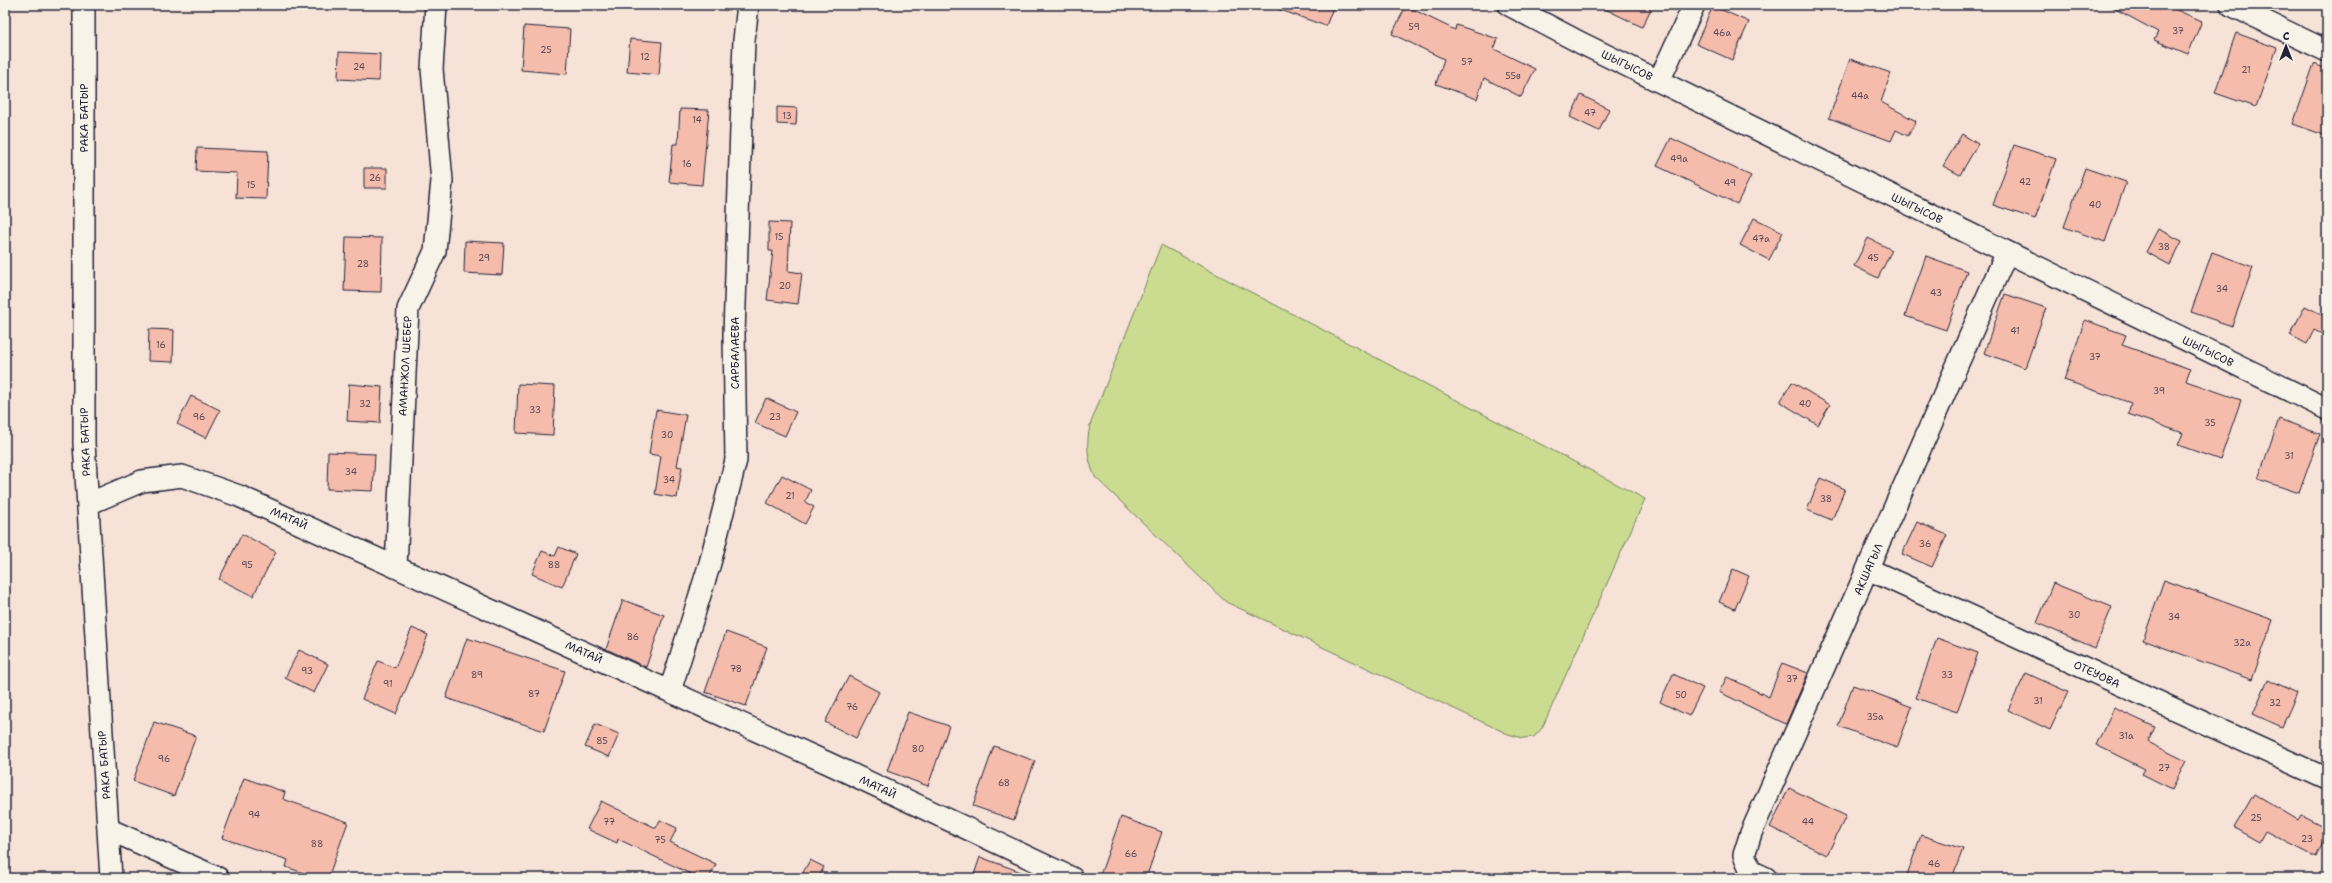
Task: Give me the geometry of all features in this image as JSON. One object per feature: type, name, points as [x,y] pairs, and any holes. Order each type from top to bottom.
[{"type":"street","name":"РАКА БАТЫР","points":[[84,5],[84,443],[111,878]]},
{"type":"street","name":"АМАНЖОЛ ШЕБЕР","points":[[396,567],[408,309],[435,251],[442,181],[432,68],[436,5]]},
{"type":"street","name":"САРБАЛАЕВА","points":[[670,691],[710,563],[736,460],[734,326],[744,40],[748,5]]},
{"type":"street","name":"ШЫГЫСОВ","points":[[1509,5],[1659,81],[2327,410]]},
{"type":"street","points":[[1659,81],[1694,5]]},
{"type":"street","points":[[2231,5],[2327,51]]},
{"type":"street","name":"АКШАГЫЛ","points":[[1766,878],[1751,871],[1744,855],[1751,834],[2007,252]]},
{"type":"street","name":"МАТАЙ","points":[[88,504],[142,481],[182,476],[239,496],[670,691],[1072,878]]},
{"type":"street","name":"ОТЕУОВА","points":[[1868,569],[2327,779]]},
{"type":"street","points":[[108,829],[218,878]]},
{"type":"green space","points":[[1161,245],[1645,499],[1542,728],[1534,737],[1523,738],[1508,734],[1226,602],[1095,477],[1088,451],[1090,425]]},
{"type":"building","points":[[1272,5],[1334,5],[1326,26],[1272,7]]},
{"type":"building","points":[[1597,5],[1653,5],[1642,27]]},
{"type":"building","points":[[2108,5],[2165,5],[2202,21],[2188,54],[2154,40],[2158,32]]},
{"type":"building","points":[[1406,6],[1455,30],[1456,25],[1498,39],[1494,49],[1535,69],[1521,97],[1484,78],[1477,99],[1436,84],[1444,59],[1392,34]]},
{"type":"building","points":[[1713,6],[1749,22],[1732,60],[1696,44]]},
{"type":"building","points":[[524,26],[570,29],[567,74],[521,70]]},
{"type":"building","points":[[2236,33],[2277,48],[2256,107],[2215,93]]},
{"type":"building","points":[[630,39],[662,42],[659,75],[627,72]]},
{"type":"building","points":[[339,52],[380,54],[379,81],[338,79]]},
{"type":"building","points":[[1850,59],[1891,73],[1881,102],[1916,121],[1908,136],[1896,130],[1891,141],[1829,118]]},
{"type":"building","points":[[2314,64],[2327,69],[2327,136],[2293,124]]},
{"type":"building","points":[[1581,95],[1609,109],[1599,131],[1570,117]]},
{"type":"building","points":[[777,107],[797,108],[796,125],[777,124]]},
{"type":"building","points":[[680,109],[709,110],[702,185],[669,182],[673,144],[678,144]]},
{"type":"building","points":[[1962,134],[1978,144],[1960,175],[1943,166]]},
{"type":"building","points":[[1671,138],[1751,176],[1737,204],[1657,166]]},
{"type":"building","points":[[2014,145],[2056,159],[2035,219],[1993,205]]},
{"type":"building","points":[[197,148],[268,151],[266,199],[236,198],[237,173],[196,171]]},
{"type":"building","points":[[364,168],[387,168],[387,188],[364,188]]},
{"type":"building","points":[[2085,168],[2126,182],[2105,242],[2064,227]]},
{"type":"building","points":[[1754,218],[1783,232],[1769,260],[1740,245]]},
{"type":"building","points":[[769,222],[790,223],[788,271],[802,273],[798,304],[767,300],[773,251],[769,251]]},
{"type":"building","points":[[2158,229],[2182,241],[2170,265],[2146,252]]},
{"type":"building","points":[[346,237],[382,238],[381,292],[344,291]]},
{"type":"building","points":[[1868,238],[1892,250],[1878,278],[1854,266]]},
{"type":"building","points":[[465,241],[504,243],[502,275],[464,273]]},
{"type":"building","points":[[2212,252],[2253,267],[2232,326],[2191,312]]},
{"type":"building","points":[[1926,256],[1967,271],[1946,330],[1905,316]]},
{"type":"building","points":[[2005,294],[2046,308],[2025,368],[1984,353]]},
{"type":"building","points":[[2305,306],[2327,317],[2327,324],[2322,334],[2314,330],[2307,344],[2290,335]]},
{"type":"building","points":[[2085,320],[2126,335],[2122,345],[2190,369],[2186,381],[2241,400],[2220,460],[2178,445],[2183,433],[2128,414],[2131,403],[2064,380]]},
{"type":"building","points":[[149,329],[174,330],[173,362],[148,361]]},
{"type":"building","points":[[1792,382],[1830,405],[1818,425],[1780,402]]},
{"type":"building","points":[[349,384],[382,387],[380,423],[347,421]]},
{"type":"building","points":[[518,384],[555,386],[553,435],[516,433]]},
{"type":"building","points":[[191,396],[220,410],[206,438],[177,424]]},
{"type":"building","points":[[766,398],[796,412],[785,436],[755,423]]},
{"type":"building","points":[[656,410],[686,415],[677,466],[682,467],[677,498],[655,494],[661,456],[649,454]]},
{"type":"building","points":[[2279,419],[2320,434],[2299,493],[2258,479]]},
{"type":"building","points":[[328,452],[375,454],[373,491],[327,489]]},
{"type":"building","points":[[782,475],[811,490],[805,502],[814,507],[805,524],[767,503]]},
{"type":"building","points":[[1820,478],[1845,489],[1832,520],[1807,510]]},
{"type":"building","points":[[1917,522],[1947,535],[1932,567],[1902,554]]},
{"type":"building","points":[[242,534],[276,552],[253,596],[219,579]]},
{"type":"building","points":[[559,547],[576,554],[562,587],[532,574],[542,551],[555,556]]},
{"type":"building","points":[[1733,569],[1749,576],[1735,609],[1719,602]]},
{"type":"building","points":[[2164,580],[2273,620],[2252,680],[2143,640]]},
{"type":"building","points":[[2053,583],[2112,607],[2095,648],[2037,623]]},
{"type":"building","points":[[623,600],[664,615],[646,667],[606,649]]},
{"type":"building","points":[[412,628],[428,635],[396,714],[362,699],[378,661],[395,668]]},
{"type":"building","points":[[726,632],[767,647],[746,706],[705,692]]},
{"type":"building","points":[[467,638],[565,671],[544,731],[446,698]]},
{"type":"building","points":[[1937,638],[1978,653],[1957,712],[1916,698]]},
{"type":"building","points":[[299,650],[328,664],[314,693],[285,678]]},
{"type":"building","points":[[1782,663],[1808,673],[1786,724],[1719,692],[1727,677],[1769,697]]},
{"type":"building","points":[[2026,673],[2068,692],[2050,730],[2008,710]]},
{"type":"building","points":[[1673,674],[1703,688],[1689,716],[1660,702]]},
{"type":"building","points":[[849,676],[879,692],[856,738],[825,722]]},
{"type":"building","points":[[2268,679],[2297,693],[2282,727],[2253,714]]},
{"type":"building","points":[[1853,685],[1912,707],[1897,748],[1838,726]]},
{"type":"building","points":[[2114,708],[2155,727],[2148,742],[2186,761],[2172,789],[2142,774],[2145,769],[2096,745]]},
{"type":"building","points":[[908,712],[949,726],[928,786],[887,771]]},
{"type":"building","points":[[154,722],[196,736],[174,796],[133,781]]},
{"type":"building","points":[[595,724],[619,734],[609,757],[585,747]]},
{"type":"building","points":[[994,746],[1035,761],[1014,820],[973,806]]},
{"type":"building","points":[[244,778],[285,792],[283,799],[348,822],[328,878],[318,878],[286,867],[288,860],[222,838]]},
{"type":"building","points":[[1789,788],[1846,816],[1827,855],[1770,827]]},
{"type":"building","points":[[2254,794],[2298,820],[2301,815],[2327,828],[2327,835],[2316,857],[2265,831],[2259,842],[2234,828]]},
{"type":"building","points":[[601,801],[656,828],[660,820],[677,828],[670,842],[716,864],[709,878],[699,878],[618,839],[617,843],[587,829]]},
{"type":"building","points":[[1121,817],[1162,832],[1146,878],[1099,878]]},
{"type":"building","points":[[1921,835],[1963,849],[1952,878],[1906,878]]},
{"type":"building","points":[[980,857],[1032,876],[1031,878],[973,878]]},
{"type":"building","points":[[810,860],[824,867],[818,878],[800,878]]}]
